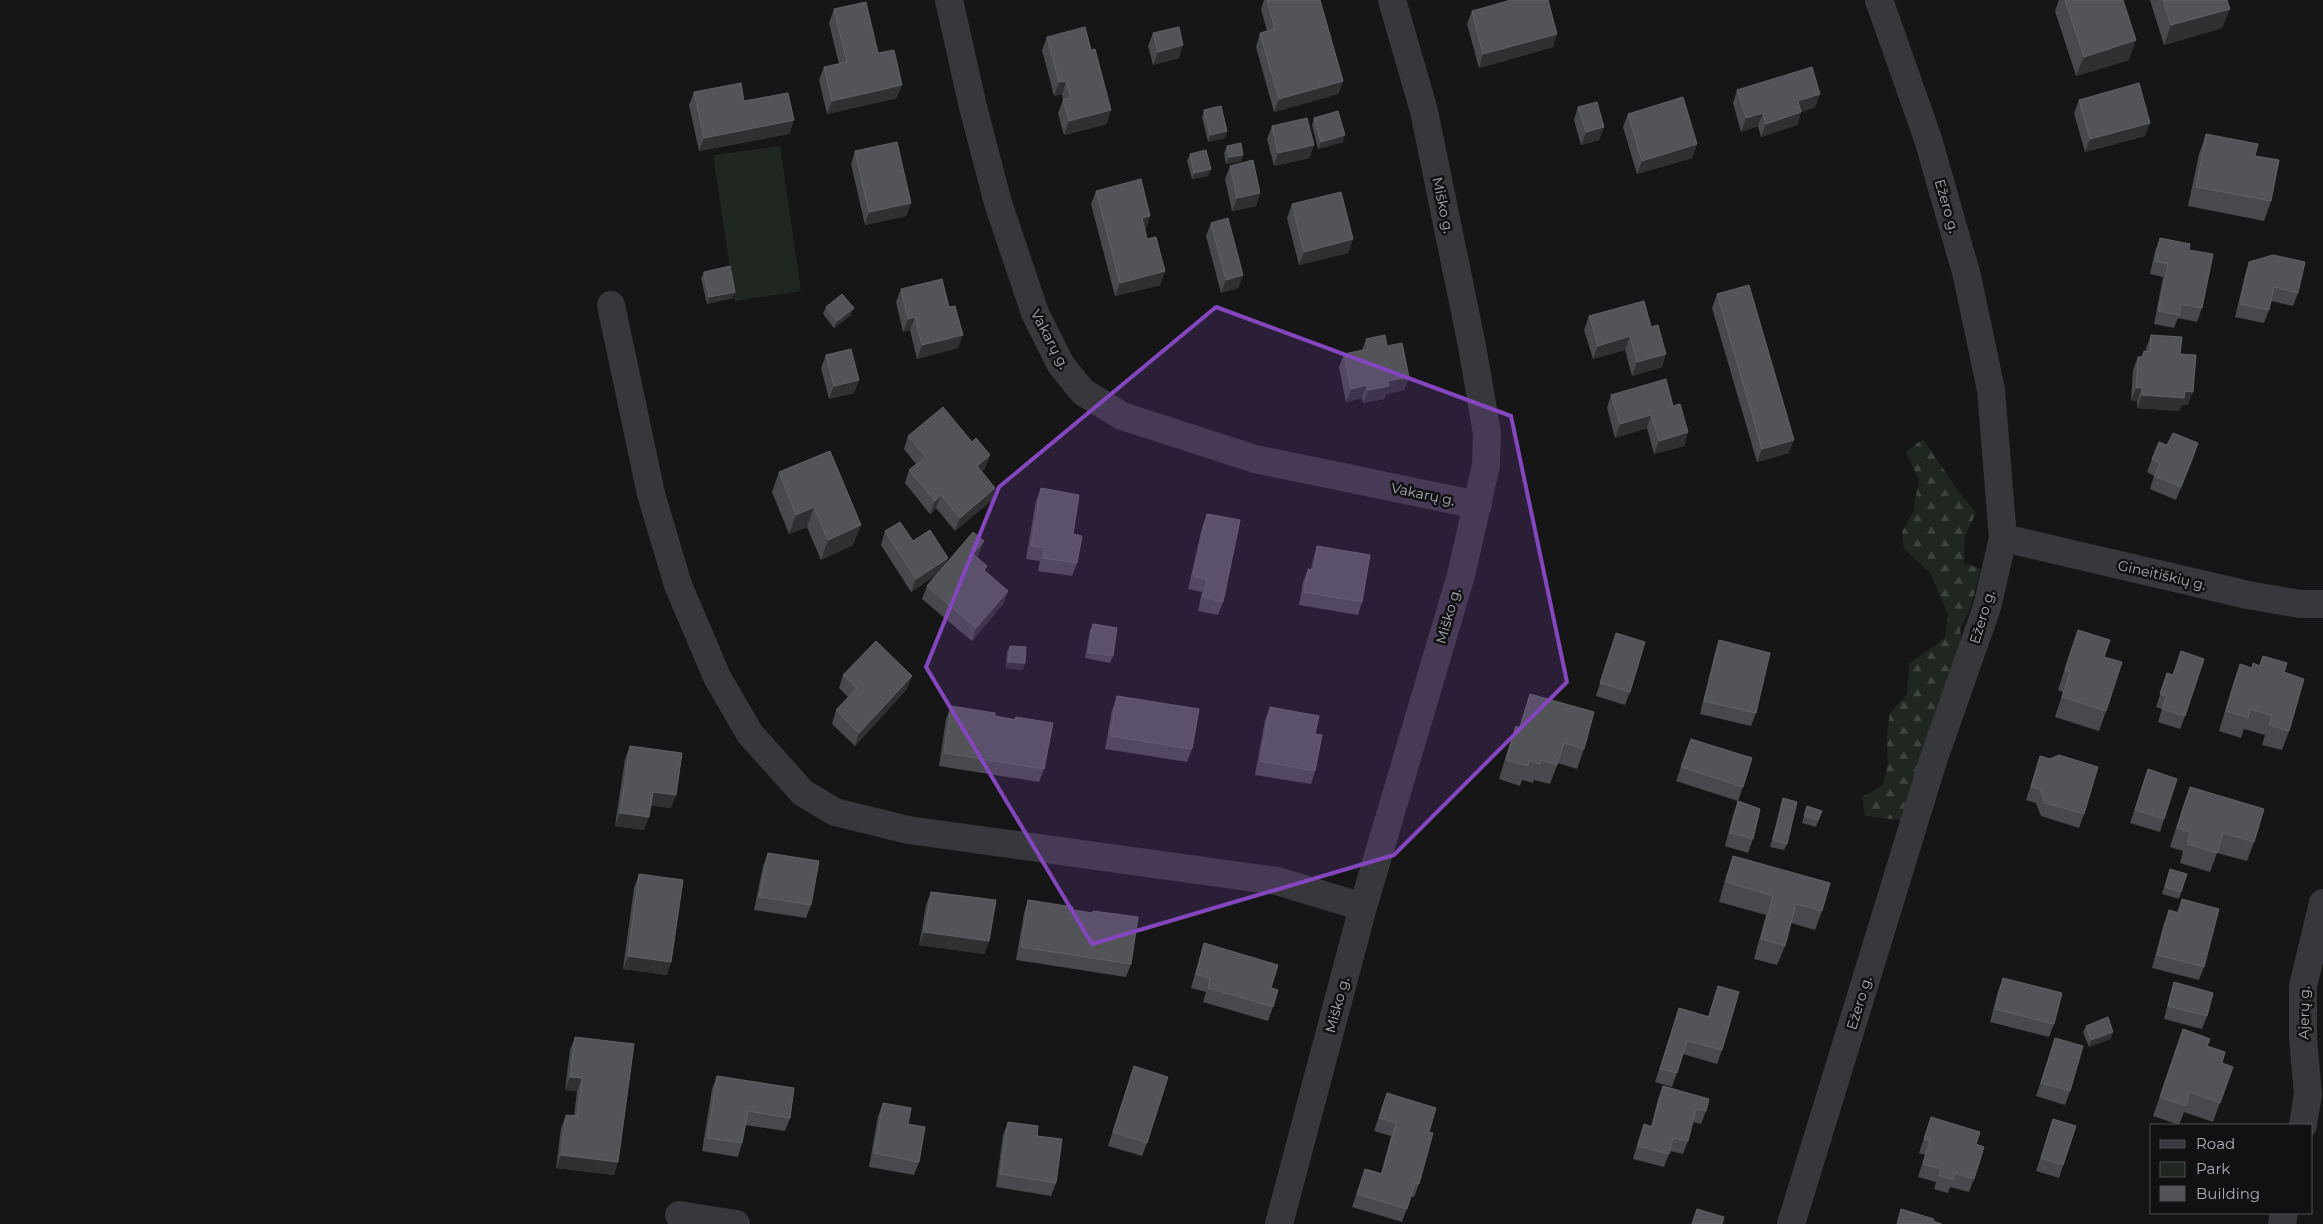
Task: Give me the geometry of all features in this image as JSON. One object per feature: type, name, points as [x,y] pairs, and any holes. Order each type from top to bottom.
[{"type":"street","name":"Vakarų g.","points":[[949,0],[973,107],[996,193],[1034,313],[1061,365],[1083,392],[1122,416],[1255,459],[1478,505]]},
{"type":"street","name":"Miško g.","points":[[1279,1224],[1363,907],[1461,575],[1486,465],[1487,433],[1482,399],[1424,111],[1392,0]]},
{"type":"street","name":"Ežero g.","points":[[1791,1224],[1933,761],[1987,607],[2003,538],[1991,390],[1967,276],[1928,139],[1879,0]]},
{"type":"street","points":[[611,305],[651,494],[678,585],[717,677],[750,734],[803,793],[835,812],[908,830],[1277,882],[1363,907]]},
{"type":"street","name":"Gineitiškių g.","points":[[2003,538],[2248,595],[2300,604],[2323,604]]},
{"type":"street","name":"Ajerų g.","points":[[2304,1124],[2308,1094],[2303,1039],[2303,986],[2323,903]]},
{"type":"street","points":[[679,1215],[736,1224]]},
{"type":"highlighted area","points":[[1216,307],[1511,416],[1567,682],[1394,855],[1092,944],[926,667],[999,487]]},
{"type":"green space","points":[[780,146],[801,291],[735,301],[713,155]]},
{"type":"green space","points":[[1923,439],[1976,513],[1965,536],[1964,563],[1981,569],[1971,606],[1960,630],[1964,652],[1909,815],[1899,820],[1865,816],[1862,797],[1883,785],[1888,763],[1887,735],[1890,713],[1907,694],[1909,664],[1945,638],[1948,615],[1931,574],[1904,549],[1902,532],[1913,512],[1919,480],[1906,452]]},
{"type":"building","points":[[1267,0],[1320,0],[1343,81],[1279,99],[1260,33],[1275,29]]},
{"type":"building","points":[[1511,0],[1548,0],[1557,34],[1483,54],[1472,11]]},
{"type":"building","points":[[2065,0],[2123,0],[2136,40],[2084,57]]},
{"type":"building","points":[[2163,0],[2227,0],[2230,9],[2171,25]]},
{"type":"building","points":[[866,2],[878,53],[894,50],[902,85],[832,101],[824,67],[847,62],[834,9]]},
{"type":"building","points":[[1085,27],[1091,50],[1095,49],[1111,110],[1069,121],[1063,100],[1071,98],[1066,81],[1059,82],[1047,37]]},
{"type":"building","points":[[1179,27],[1183,45],[1158,52],[1153,33]]},
{"type":"building","points":[[1812,67],[1820,94],[1798,101],[1801,112],[1766,124],[1763,113],[1746,118],[1737,90]]},
{"type":"building","points":[[741,83],[744,101],[788,93],[794,120],[704,138],[694,92]]},
{"type":"building","points":[[2139,83],[2150,123],[2090,139],[2079,100]]},
{"type":"building","points":[[1683,97],[1697,144],[1642,161],[1628,114]]},
{"type":"building","points":[[1597,102],[1604,127],[1586,132],[1578,107]]},
{"type":"building","points":[[1221,106],[1227,131],[1210,135],[1204,110]]},
{"type":"building","points":[[1338,111],[1345,135],[1321,142],[1314,118]]},
{"type":"building","points":[[1307,118],[1314,145],[1278,153],[1272,126]]},
{"type":"building","points":[[2206,134],[2258,144],[2255,156],[2279,160],[2271,201],[2196,187]]},
{"type":"building","points":[[897,142],[911,203],[869,212],[855,151]]},
{"type":"building","points":[[1241,143],[1243,155],[1229,157],[1227,146]]},
{"type":"building","points":[[1206,150],[1211,169],[1194,173],[1190,154]]},
{"type":"building","points":[[1253,160],[1260,193],[1237,198],[1230,166]]},
{"type":"building","points":[[1141,179],[1150,216],[1142,218],[1147,239],[1156,237],[1165,271],[1120,283],[1096,191]]},
{"type":"building","points":[[1341,192],[1353,239],[1304,252],[1292,204]]},
{"type":"building","points":[[1228,218],[1243,275],[1226,280],[1211,223]]},
{"type":"building","points":[[2160,238],[2190,244],[2189,250],[2213,254],[2202,308],[2181,304],[2179,315],[2158,311],[2168,264],[2155,261]]},
{"type":"building","points":[[2273,255],[2305,262],[2298,293],[2274,287],[2269,310],[2240,304],[2249,262]]},
{"type":"building","points":[[730,266],[735,292],[709,297],[704,272]]},
{"type":"building","points":[[942,279],[949,307],[955,306],[963,335],[922,345],[915,317],[908,319],[901,289]]},
{"type":"building","points":[[1749,285],[1794,440],[1762,449],[1717,294]]},
{"type":"building","points":[[842,294],[854,308],[837,321],[826,307]]},
{"type":"building","points":[[1644,301],[1651,327],[1658,325],[1666,354],[1637,362],[1630,336],[1598,346],[1589,316]]},
{"type":"building","points":[[1385,335],[1387,346],[1402,343],[1409,377],[1388,381],[1389,386],[1368,390],[1367,385],[1351,389],[1344,354],[1368,349],[1366,339]]},
{"type":"building","points":[[2151,335],[2182,337],[2180,354],[2196,355],[2193,392],[2185,391],[2184,398],[2142,395],[2142,388],[2136,388],[2138,357],[2143,357],[2144,351],[2150,352]]},
{"type":"building","points":[[851,349],[859,380],[834,386],[826,355]]},
{"type":"building","points":[[1666,379],[1673,406],[1680,404],[1688,432],[1659,441],[1651,415],[1620,424],[1611,395]]},
{"type":"building","points":[[943,407],[972,442],[976,438],[990,455],[977,466],[995,488],[960,518],[941,495],[935,501],[909,470],[926,457],[908,436]]},
{"type":"building","points":[[2173,433],[2198,443],[2181,487],[2155,476],[2160,463],[2152,459],[2159,442],[2167,445]]},
{"type":"building","points":[[830,451],[861,525],[828,540],[814,507],[796,515],[779,472]]},
{"type":"building","points":[[1041,488],[1079,495],[1073,534],[1082,536],[1077,563],[1043,558],[1045,548],[1031,546]]},
{"type":"building","points":[[1207,514],[1240,520],[1223,602],[1203,597],[1207,579],[1193,576]]},
{"type":"building","points":[[900,522],[913,541],[930,530],[948,558],[916,579],[885,531]]},
{"type":"building","points":[[973,532],[984,541],[973,554],[987,566],[984,570],[1008,591],[976,628],[927,586]]},
{"type":"building","points":[[1317,546],[1370,555],[1362,602],[1304,592],[1308,569],[1314,570]]},
{"type":"building","points":[[1093,624],[1117,628],[1113,656],[1088,652]]},
{"type":"building","points":[[2078,630],[2110,640],[2104,657],[2122,662],[2106,711],[2062,697],[2070,672],[2065,670]]},
{"type":"building","points":[[1616,633],[1645,642],[1630,692],[1600,683]]},
{"type":"building","points":[[1719,640],[1770,653],[1756,713],[1704,701]]},
{"type":"building","points":[[876,641],[912,676],[859,733],[836,710],[857,688],[843,675]]},
{"type":"building","points":[[1010,646],[1026,647],[1025,663],[1008,662]]},
{"type":"building","points":[[2181,651],[2204,659],[2185,716],[2162,709],[2167,696],[2160,694],[2167,673],[2173,675]]},
{"type":"building","points":[[2263,656],[2287,663],[2284,672],[2304,679],[2289,731],[2269,725],[2272,716],[2250,709],[2248,718],[2226,711],[2240,664],[2252,668],[2253,663],[2260,666]]},
{"type":"building","points":[[1530,694],[1594,712],[1584,749],[1564,743],[1557,765],[1541,760],[1540,764],[1529,760],[1528,766],[1506,760],[1516,726],[1520,728]]},
{"type":"building","points":[[1117,696],[1199,709],[1192,749],[1110,736]]},
{"type":"building","points":[[951,706],[995,713],[995,716],[1015,720],[1016,717],[1053,723],[1044,769],[944,753]]},
{"type":"building","points":[[1270,707],[1319,716],[1315,734],[1322,735],[1315,771],[1260,761]]},
{"type":"building","points":[[1691,739],[1752,758],[1743,787],[1681,767]]},
{"type":"building","points":[[630,746],[682,753],[676,795],[653,792],[649,817],[620,813]]},
{"type":"building","points":[[2059,755],[2098,767],[2084,814],[2045,803],[2041,790],[2031,787],[2040,756],[2050,759]]},
{"type":"building","points":[[2148,769],[2177,779],[2164,819],[2135,810]]},
{"type":"building","points":[[2190,787],[2264,809],[2254,842],[2223,833],[2217,853],[2187,844],[2190,832],[2177,828]]},
{"type":"building","points":[[1783,798],[1797,802],[1787,844],[1773,840]]},
{"type":"building","points":[[1738,801],[1760,809],[1753,839],[1730,833]]},
{"type":"building","points":[[1807,806],[1822,811],[1818,820],[1804,816]]},
{"type":"building","points":[[768,853],[819,861],[811,905],[759,897]]},
{"type":"building","points":[[1733,856],[1830,883],[1822,911],[1796,904],[1785,946],[1761,939],[1773,896],[1726,882]]},
{"type":"building","points":[[2170,869],[2187,874],[2181,892],[2165,887]]},
{"type":"building","points":[[639,874],[683,880],[671,962],[628,956]]},
{"type":"building","points":[[931,892],[996,900],[989,941],[924,932]]},
{"type":"building","points":[[2182,899],[2219,909],[2204,967],[2157,955],[2169,910],[2179,913]]},
{"type":"building","points":[[1028,900],[1073,907],[1073,910],[1138,917],[1131,964],[1021,947]]},
{"type":"building","points":[[1204,943],[1278,965],[1271,988],[1278,990],[1273,1007],[1208,988],[1210,979],[1196,974]]},
{"type":"building","points":[[2003,978],[2062,993],[2054,1024],[1995,1009]]},
{"type":"building","points":[[2174,982],[2213,993],[2207,1016],[2168,1006]]},
{"type":"building","points":[[1718,986],[1739,992],[1722,1050],[1687,1041],[1677,1073],[1660,1069],[1679,1008],[1709,1017]]},
{"type":"building","points":[[2108,1017],[2113,1032],[2091,1040],[2086,1026]]},
{"type":"building","points":[[2183,1029],[2210,1039],[2207,1046],[2225,1052],[2222,1063],[2233,1067],[2220,1103],[2190,1092],[2186,1106],[2160,1097]]},
{"type":"building","points":[[575,1037],[634,1044],[618,1162],[561,1155],[566,1115],[577,1116],[582,1078],[570,1077]]},
{"type":"building","points":[[2055,1038],[2083,1046],[2070,1091],[2041,1083]]},
{"type":"building","points":[[1134,1066],[1168,1077],[1147,1143],[1113,1132]]},
{"type":"building","points":[[717,1076],[794,1088],[790,1118],[748,1111],[742,1143],[707,1138]]},
{"type":"building","points":[[1663,1086],[1709,1099],[1706,1111],[1696,1109],[1688,1141],[1673,1138],[1669,1154],[1638,1146],[1644,1124],[1652,1127]]},
{"type":"building","points":[[1387,1093],[1436,1108],[1429,1132],[1433,1133],[1419,1184],[1415,1183],[1407,1209],[1357,1194],[1365,1169],[1382,1174],[1396,1123],[1379,1118]]},
{"type":"building","points":[[883,1103],[911,1108],[908,1124],[925,1127],[919,1162],[874,1153]]},
{"type":"building","points":[[1931,1117],[1980,1132],[1976,1144],[1984,1147],[1974,1179],[1955,1173],[1953,1180],[1939,1175],[1941,1169],[1923,1164],[1930,1141],[1924,1139]]},
{"type":"building","points":[[2053,1119],[2076,1126],[2063,1165],[2041,1158]]},
{"type":"building","points":[[1008,1122],[1038,1126],[1037,1136],[1062,1139],[1056,1183],[1000,1174]]},
{"type":"building","points":[[1697,1209],[1724,1217],[1722,1224],[1692,1224]]},
{"type":"building","points":[[1901,1209],[1934,1219],[1933,1221],[1942,1224],[1897,1224]]}]
